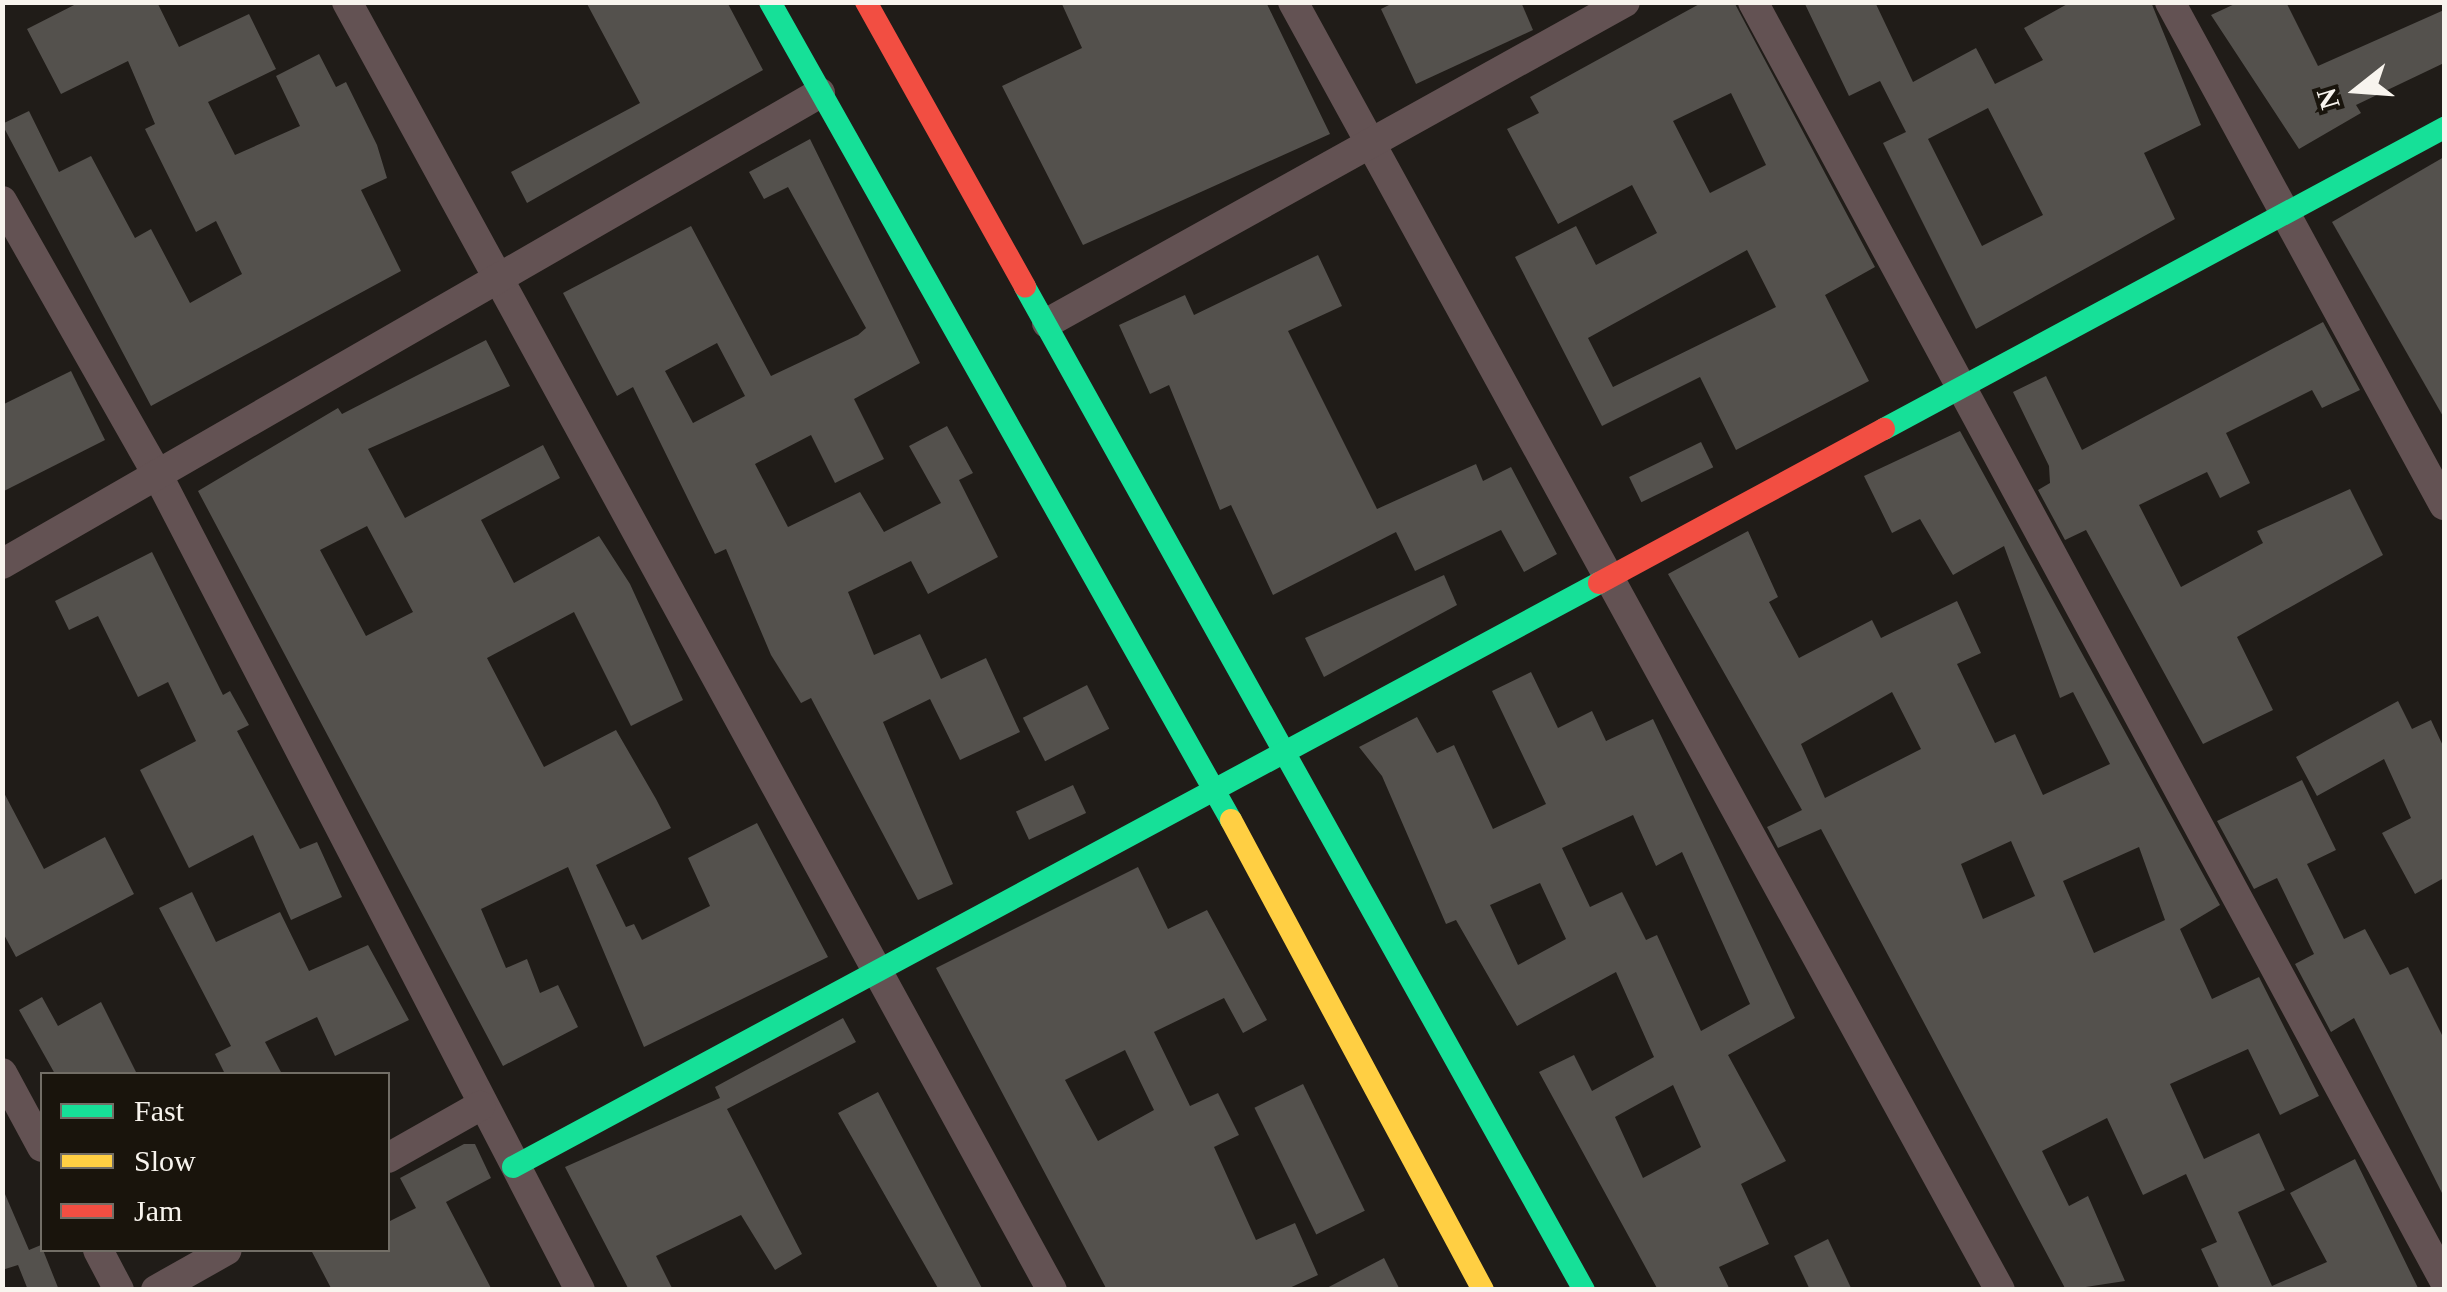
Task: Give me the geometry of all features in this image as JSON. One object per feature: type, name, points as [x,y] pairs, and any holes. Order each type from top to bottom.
[{"type":"main road","points":[[770,2],[1216,792],[1483,1290]]},
{"type":"main road","points":[[866,2],[1584,1290]]},
{"type":"main road","points":[[513,1167],[879,974],[2444,128]]},
{"type":"street","points":[[347,2],[1052,1290]]},
{"type":"street","points":[[1292,2],[2000,1290]]},
{"type":"street","points":[[1048,323],[1625,2]]},
{"type":"street","points":[[1753,2],[2444,1280]]},
{"type":"street","points":[[2170,2],[2444,505]]},
{"type":"street","points":[[2,564],[820,93]]},
{"type":"street","points":[[2,202],[157,474],[480,1106],[580,1290]]},
{"type":"street","points":[[2,1073],[40,1143]]},
{"type":"street","points":[[390,1157],[480,1106]]},
{"type":"street","points":[[99,1252],[119,1290]]},
{"type":"street","points":[[156,1290],[223,1252]]},
{"type":"building","points":[[80,2],[157,2],[179,47],[249,14],[276,69],[208,102],[235,155],[300,126],[276,76],[319,54],[336,87],[346,82],[377,145],[387,178],[361,190],[401,271],[151,406],[2,124],[29,111],[59,172],[91,156],[135,238],[151,229],[190,303],[242,274],[216,221],[196,232],[145,129],[155,124],[128,61],[61,94],[27,29]]},
{"type":"building","points":[[586,2],[727,2],[763,70],[527,203],[511,172],[640,103]]},
{"type":"building","points":[[1061,2],[1266,2],[1330,134],[1083,245],[1002,86],[1082,48]]},
{"type":"building","points":[[1395,2],[1521,2],[1533,30],[1416,84],[1381,9]]},
{"type":"building","points":[[1703,2],[1734,2],[1875,267],[1825,295],[1869,381],[1736,450],[1700,377],[1602,426],[1515,257],[1576,226],[1596,265],[1657,233],[1632,185],[1558,224],[1507,129],[1539,113],[1530,97]],"holes":[[[1731,93],[1766,165],[1710,193],[1673,121]],[[1747,250],[1776,307],[1613,387],[1588,338]]]},
{"type":"building","points":[[1804,2],[1875,2],[1913,82],[1976,48],[1995,84],[2043,60],[2024,28],[2071,2],[2151,2],[2201,125],[2144,153],[2175,219],[1976,329],[1883,143],[1906,132],[1880,81],[1849,96]],"holes":[[[1988,108],[2043,215],[1982,246],[1928,139]]]},
{"type":"building","points":[[2239,2],[2286,2],[2318,66],[2444,10],[2444,63],[2356,105],[2361,113],[2299,149],[2211,15]]},
{"type":"building","points":[[810,139],[920,363],[854,399],[884,459],[835,483],[811,435],[755,464],[788,527],[860,492],[884,532],[941,503],[909,446],[947,426],[973,473],[959,480],[998,557],[928,594],[911,561],[848,592],[874,655],[920,634],[941,679],[986,658],[1020,732],[960,760],[930,699],[883,722],[953,884],[918,900],[811,698],[801,703],[771,655],[726,549],[715,554],[633,387],[617,396],[563,293],[691,226],[771,376],[858,335],[866,328],[788,187],[764,199],[749,172]],"holes":[[[717,343],[745,396],[693,423],[665,371]]]},
{"type":"building","points":[[2444,157],[2444,418],[2332,222]]},
{"type":"building","points":[[1318,255],[1342,306],[1288,331],[1377,509],[1476,464],[1483,481],[1511,467],[1557,554],[1524,572],[1501,530],[1415,571],[1396,532],[1273,595],[1231,505],[1220,510],[1169,385],[1150,394],[1119,325],[1185,295],[1194,315]]},
{"type":"building","points":[[2323,322],[2360,390],[2322,408],[2312,390],[2226,433],[2250,483],[2220,498],[2207,472],[2139,505],[2181,587],[2263,543],[2257,531],[2350,489],[2383,555],[2237,637],[2273,710],[2203,744],[2086,530],[2065,540],[2038,490],[2050,483],[2049,466],[2013,392],[2046,376],[2082,450]]},
{"type":"building","points":[[486,340],[510,386],[368,449],[405,518],[543,445],[560,478],[481,520],[514,583],[599,536],[630,584],[683,700],[631,726],[574,612],[487,658],[544,767],[616,730],[671,828],[596,865],[626,927],[634,924],[642,940],[710,906],[688,858],[757,823],[828,957],[644,1047],[568,867],[481,909],[506,968],[527,959],[540,993],[558,985],[578,1027],[503,1066],[198,491],[338,408],[342,414]],"holes":[[[367,526],[413,612],[366,636],[320,550]]]},
{"type":"building","points":[[71,371],[105,440],[2,492],[2,405]]},
{"type":"building","points":[[1960,431],[2220,905],[2180,929],[2212,999],[2259,977],[2319,1096],[2280,1115],[2248,1049],[2170,1084],[2204,1159],[2259,1133],[2285,1190],[2238,1212],[2272,1286],[2327,1262],[2290,1193],[2355,1159],[2419,1290],[2220,1290],[2201,1249],[2217,1242],[2186,1174],[2143,1195],[2107,1118],[2042,1151],[2069,1206],[2088,1196],[2125,1281],[2066,1290],[1821,829],[1778,848],[1767,827],[1802,810],[1668,574],[1748,531],[1778,597],[1769,602],[1799,658],[1872,620],[1881,638],[1957,601],[1981,653],[1957,664],[1995,743],[2015,734],[2043,795],[2110,764],[2073,692],[2060,698],[2004,546],[1953,575],[1920,519],[1892,533],[1864,476]],"holes":[[[1892,692],[1921,749],[1825,798],[1801,744]],[[2011,841],[2035,896],[1983,919],[1961,864]],[[2139,847],[2165,920],[2094,953],[2063,881]]]},
{"type":"building","points":[[1701,442],[1713,467],[1641,502],[1629,477]]},
{"type":"building","points":[[152,552],[223,695],[230,691],[249,725],[237,731],[300,849],[317,842],[342,897],[291,920],[253,835],[189,868],[140,770],[196,741],[168,682],[138,697],[98,616],[69,630],[55,601]]},
{"type":"building","points":[[1444,575],[1457,605],[1324,677],[1305,638]]},
{"type":"building","points":[[1531,672],[1558,728],[1592,711],[1606,741],[1653,719],[1795,1018],[1728,1055],[1786,1161],[1741,1184],[1769,1244],[1719,1267],[1730,1290],[1658,1290],[1539,1072],[1574,1055],[1592,1091],[1654,1057],[1616,972],[1517,1026],[1456,920],[1446,924],[1382,776],[1359,747],[1417,717],[1437,753],[1454,745],[1493,829],[1546,804],[1492,691]],"holes":[[[1633,815],[1656,866],[1682,852],[1750,1004],[1701,1031],[1657,935],[1646,940],[1622,892],[1590,907],[1562,848]],[[1540,883],[1566,939],[1518,965],[1490,905]],[[1673,1085],[1701,1147],[1643,1178],[1615,1117]]]},
{"type":"building","points":[[1087,685],[1109,729],[1045,761],[1023,718]]},
{"type":"building","points":[[2398,701],[2412,729],[2431,720],[2444,748],[2444,878],[2415,894],[2382,833],[2411,818],[2384,759],[2317,796],[2296,757]]},
{"type":"building","points":[[2302,780],[2336,850],[2307,864],[2344,939],[2365,929],[2390,975],[2408,967],[2444,1039],[2444,1197],[2354,1018],[2331,1032],[2295,964],[2314,954],[2277,878],[2254,889],[2217,821]]},
{"type":"building","points":[[1073,785],[1086,813],[1029,840],[1016,812]]},
{"type":"building","points":[[2,789],[44,869],[105,837],[134,894],[16,957],[2,931]]},
{"type":"building","points":[[1138,867],[1168,929],[1207,910],[1267,1020],[1243,1033],[1224,998],[1154,1032],[1190,1106],[1218,1093],[1239,1135],[1214,1147],[1256,1240],[1295,1223],[1318,1275],[1285,1290],[1107,1290],[936,968]],"holes":[[[1125,1050],[1154,1110],[1098,1141],[1065,1080]]]},
{"type":"building","points":[[192,892],[216,942],[280,912],[309,971],[368,945],[409,1020],[335,1056],[317,1017],[265,1042],[281,1072],[224,1072],[215,1054],[231,1046],[159,908]]},
{"type":"building","points":[[42,997],[58,1026],[101,1002],[136,1072],[54,1072],[19,1010]]},
{"type":"building","points":[[843,1018],[856,1042],[727,1109],[802,1254],[775,1270],[741,1215],[656,1256],[673,1290],[629,1290],[565,1167],[720,1098],[715,1087]]},
{"type":"building","points":[[1303,1084],[1365,1211],[1316,1234],[1254,1108]]},
{"type":"building","points":[[878,1092],[983,1290],[939,1290],[838,1113]]},
{"type":"building","points":[[464,1144],[475,1144],[491,1178],[446,1202],[492,1290],[332,1290],[312,1252],[390,1252],[390,1221],[416,1208],[400,1178]]},
{"type":"building","points":[[2,1187],[29,1250],[40,1245],[59,1290],[28,1290],[18,1265],[2,1270]]},
{"type":"building","points":[[1828,1239],[1852,1290],[1810,1290],[1794,1256]]},
{"type":"building","points":[[1384,1258],[1400,1290],[1323,1290]]},
{"type":"traffic: fast","points":[[770,2],[1231,820]]},
{"type":"traffic: fast","points":[[1884,429],[2444,128]]},
{"type":"traffic: fast","points":[[1025,287],[1584,1290]]},
{"type":"traffic: fast","points":[[513,1167],[1599,583]]},
{"type":"traffic: slow","points":[[1231,820],[1483,1290]]},
{"type":"traffic: jam","points":[[866,2],[1025,287]]},
{"type":"traffic: jam","points":[[1599,583],[1884,429]]}]
